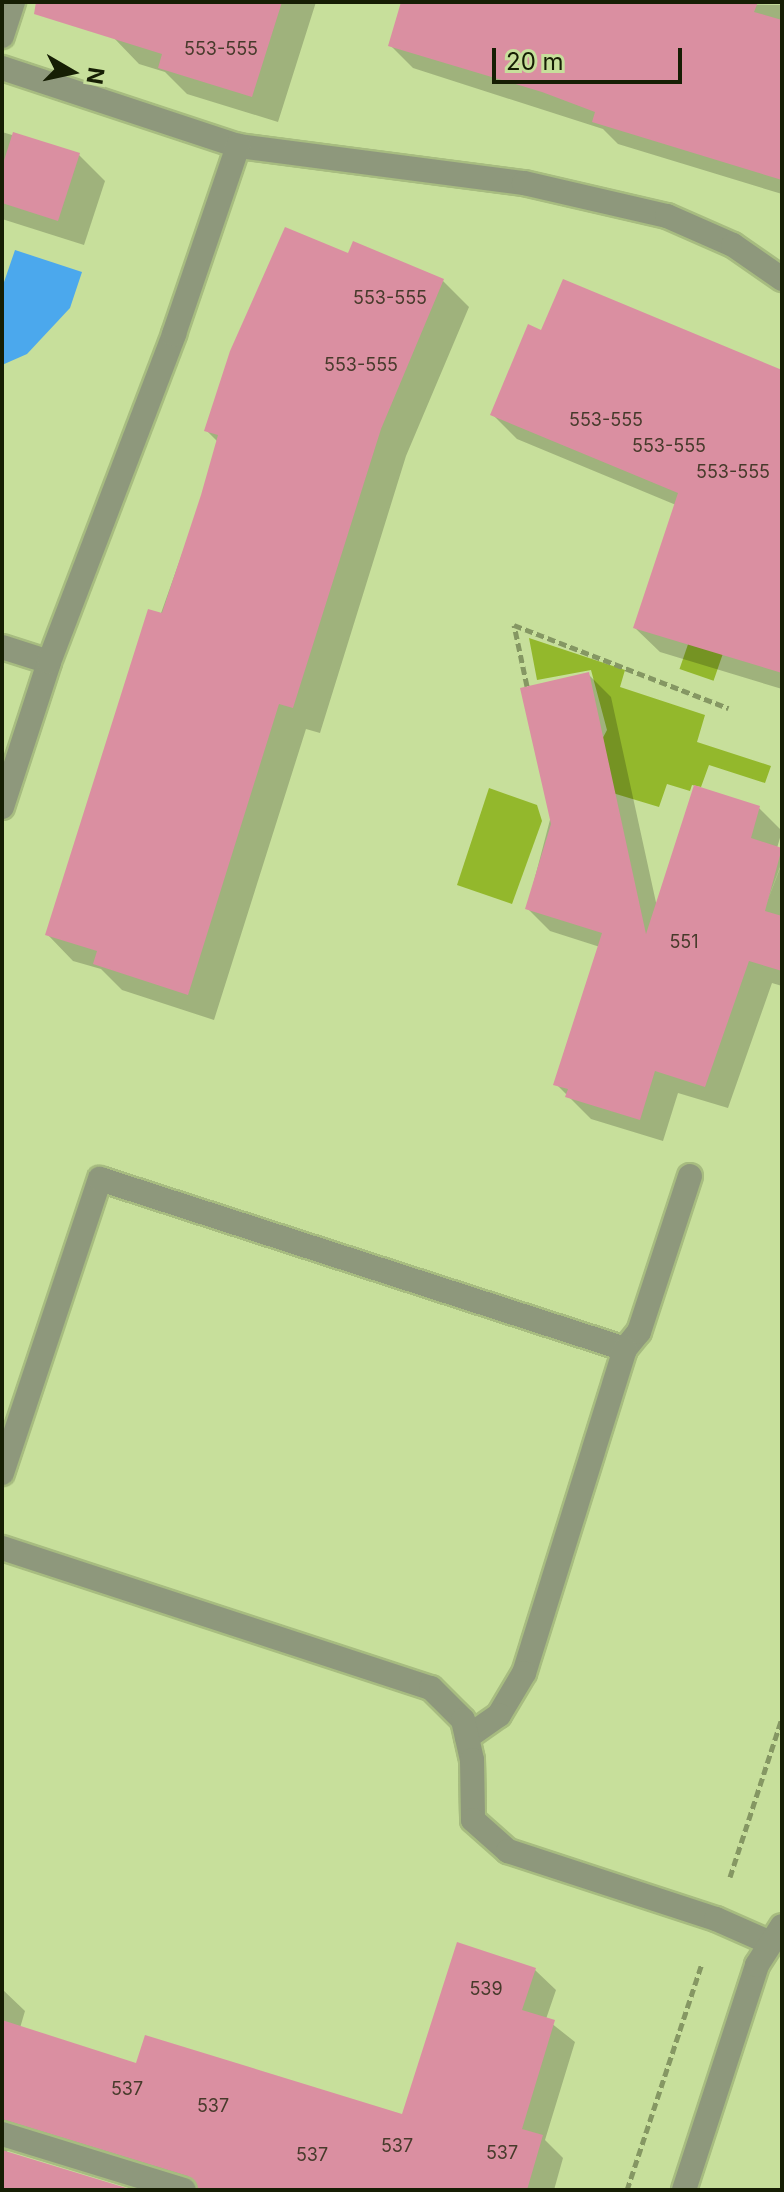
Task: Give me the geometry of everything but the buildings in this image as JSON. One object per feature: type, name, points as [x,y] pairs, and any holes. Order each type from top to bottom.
[{"type":"street","points":[[2,36],[13,2]]},
{"type":"street","points":[[2,68],[238,146],[524,183],[667,216],[733,245],[782,279]]},
{"type":"street","points":[[2,807],[49,662],[174,334],[238,146]]},
{"type":"street","points":[[2,647],[49,662]]},
{"type":"street","points":[[467,1737],[499,1715],[524,1673],[625,1349],[639,1332],[690,1176]]},
{"type":"street","points":[[2,1473],[100,1179],[625,1349]]},
{"type":"street","points":[[2,1548],[431,1688],[463,1720],[473,1820],[508,1851],[716,1919],[775,1934],[684,2190]]},
{"type":"street","points":[[2,2134],[184,2190]]},
{"type":"path","points":[[527,686],[514,625],[728,708]]},
{"type":"green space","points":[[715,566],[749,578],[714,681],[680,669]]},
{"type":"green space","points":[[529,638],[625,670],[620,687],[705,715],[697,742],[771,766],[765,783],[709,765],[701,787],[692,785],[690,791],[667,784],[659,807],[606,791],[598,747],[607,730],[591,670],[537,680]]},
{"type":"green space","points":[[489,788],[537,805],[542,821],[512,904],[457,885]]},
{"type":"water","points":[[15,250],[82,272],[70,308],[27,354],[2,365],[2,288]]}]
